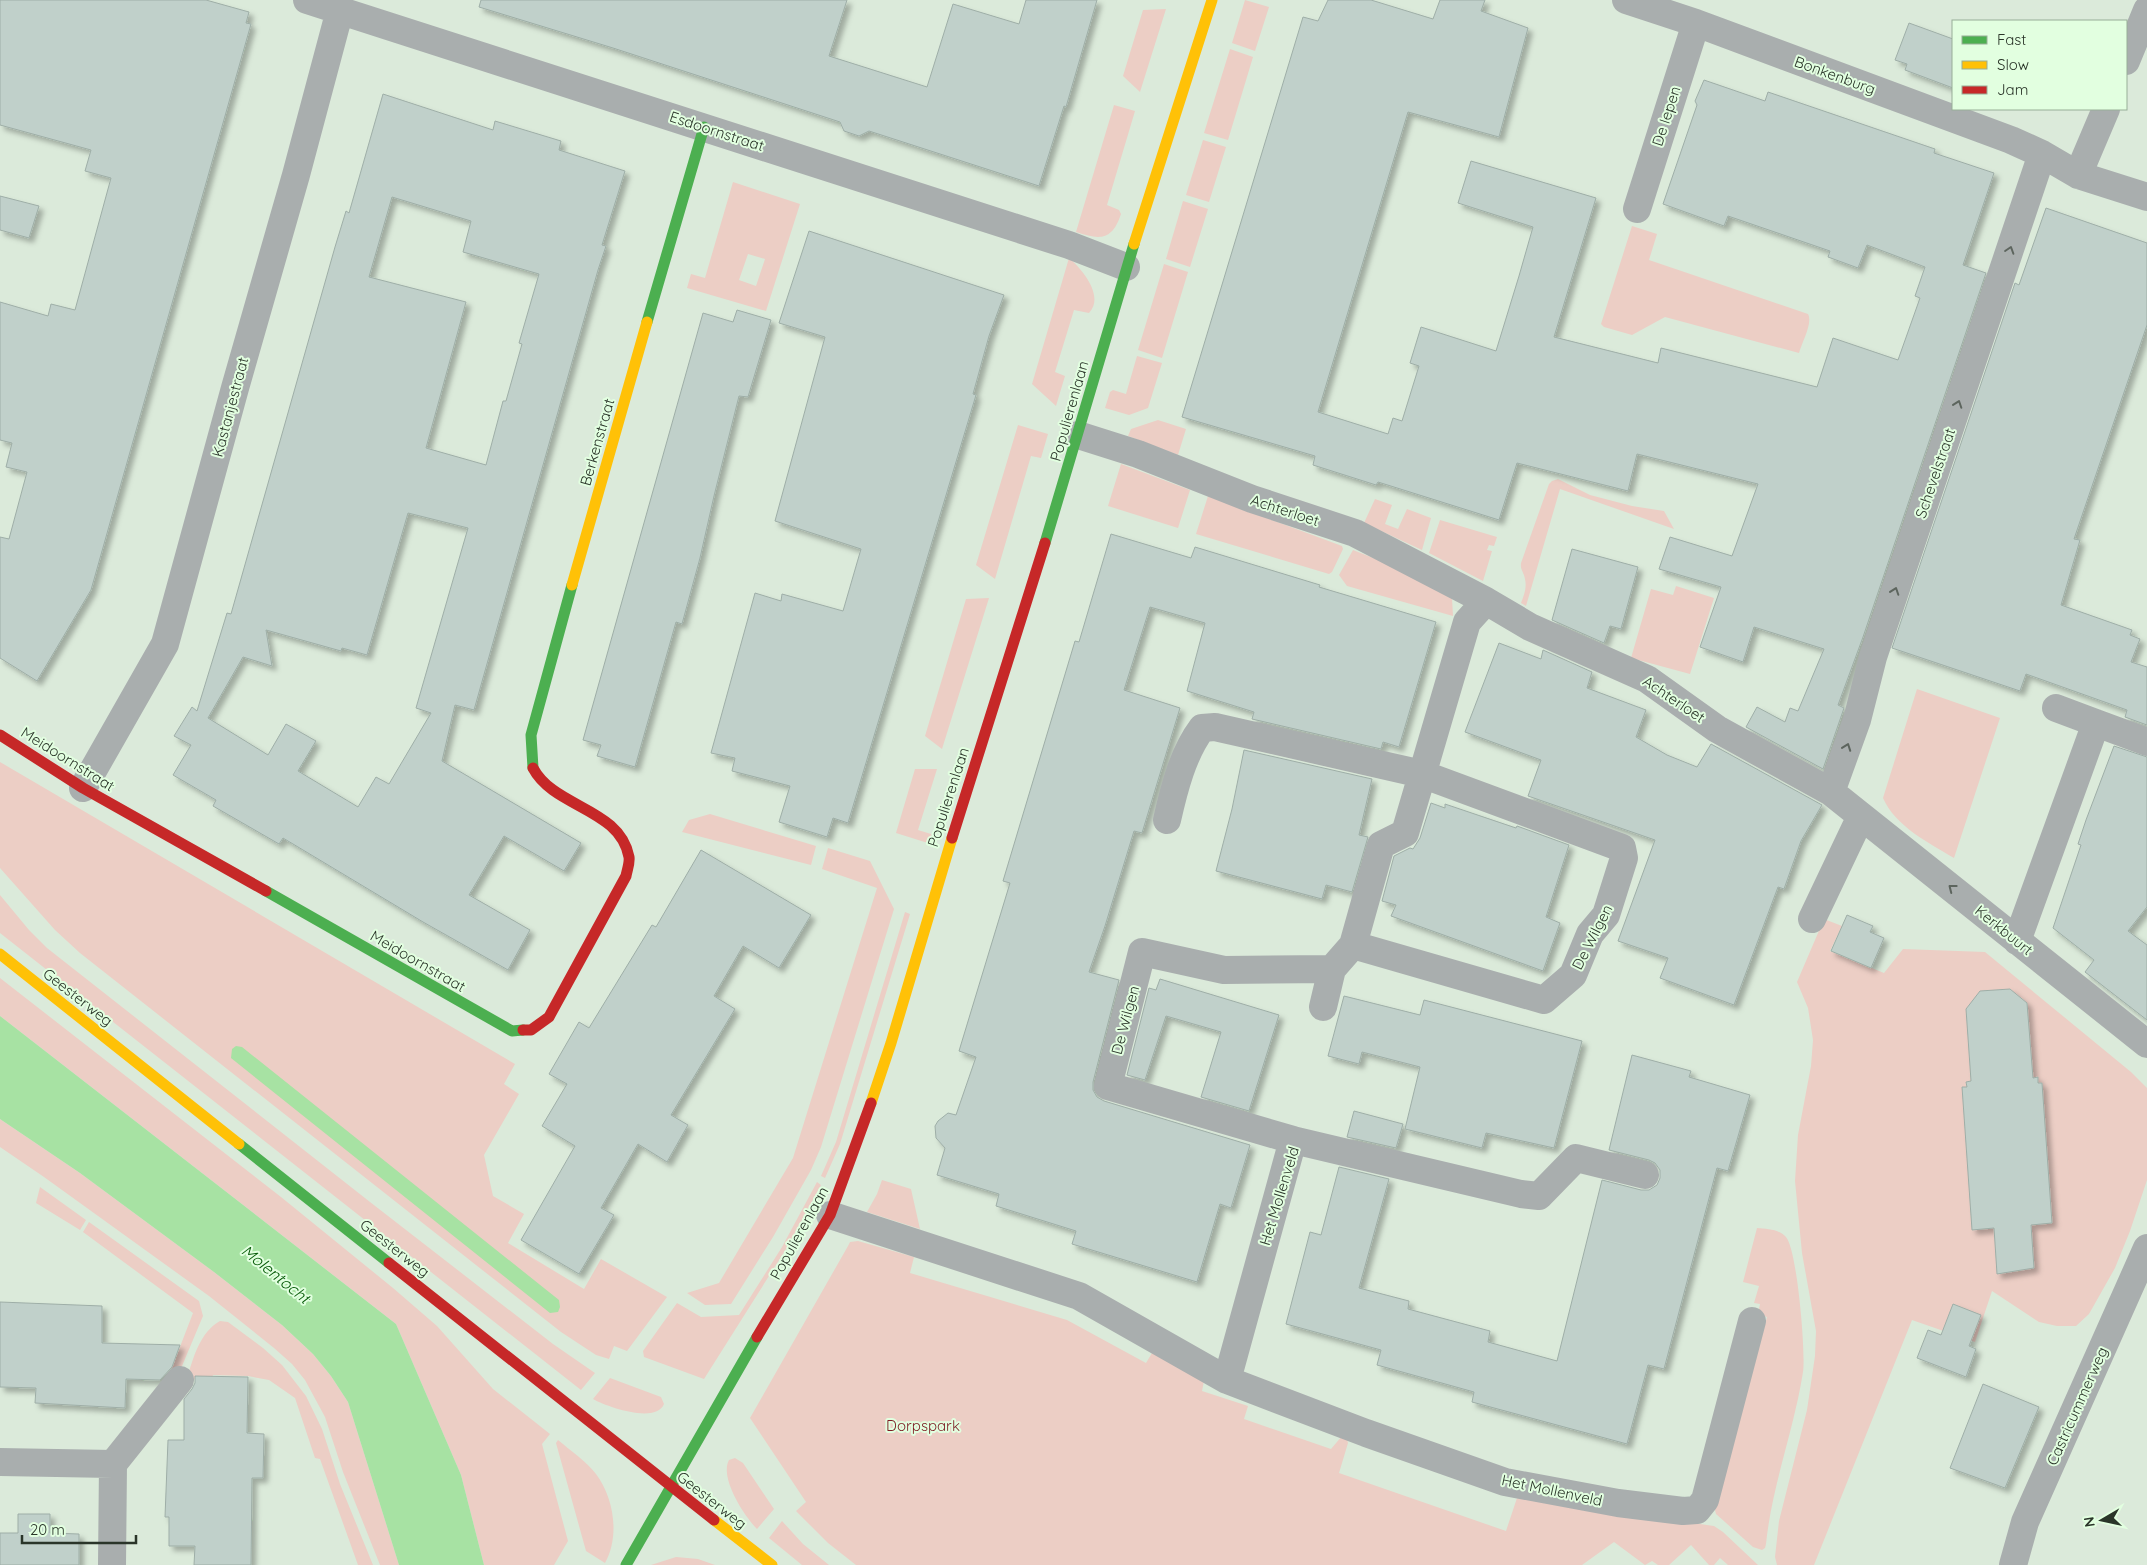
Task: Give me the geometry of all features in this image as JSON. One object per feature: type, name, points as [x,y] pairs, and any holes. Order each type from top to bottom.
[{"type":"street","name":"Esdoornstraat","points":[[307,0],[1068,245],[1126,267]]},
{"type":"street","name":"Populierenlaan","points":[[626,1565],[733,1377],[830,1215],[849,1167],[891,1043],[942,865],[1078,435],[1126,267],[1212,0]]},
{"type":"street","name":"Bonkenburg","points":[[1626,0],[1656,5],[1696,23],[2042,154],[2078,175],[2147,197]]},
{"type":"street","name":"Kastanjestraat","points":[[83,788],[165,644],[340,10]]},
{"type":"street","points":[[2127,59],[2147,10]]},
{"type":"street","name":"De Iepen","points":[[1637,209],[1696,23]]},
{"type":"street","points":[[2078,175],[2106,110]]},
{"type":"street","name":"Berkenstraat","points":[[532,767],[530,735],[611,444],[704,127]]},
{"type":"street","name":"Schevelstraat","points":[[1831,792],[1857,720],[1873,657],[2042,154]]},
{"type":"street","name":"Achterloet","points":[[1078,435],[1138,454],[1252,499],[1354,533],[1486,600],[1530,627],[1647,679],[1717,729],[1831,792]]},
{"type":"street","points":[[1323,1007],[1332,969],[1353,945],[1381,845],[1404,833],[1467,622],[1486,600]]},
{"type":"street","points":[[2056,708],[2147,742]]},
{"type":"street","points":[[2017,941],[2096,723]]},
{"type":"street","name":"De Wilgen","points":[[1167,820],[1174,790],[1194,738],[1202,728],[1215,728],[1422,774],[1622,848],[1624,858],[1606,915],[1590,934],[1573,975],[1544,1000],[1353,945]]},
{"type":"street","name":"Meidoornstraat","points":[[0,735],[83,788],[512,1031],[531,1030],[550,1017],[626,876],[630,858],[625,843],[608,823],[544,786],[532,767]]},
{"type":"street","name":"Kerkbuurt","points":[[1831,792],[2147,1044]]},
{"type":"street","points":[[1812,919],[1861,816]]},
{"type":"street","name":"De Wilgen","points":[[1293,1140],[1108,1086],[1142,952],[1224,970],[1332,969]]},
{"type":"street","name":"Geesterweg","points":[[0,954],[671,1487],[772,1565]]},
{"type":"street","name":"Het Mollenveld","points":[[1226,1380],[1293,1140],[1521,1194],[1539,1196],[1576,1158],[1644,1175]]},
{"type":"street","name":"Het Mollenveld","points":[[830,1215],[1079,1296],[1226,1380],[1366,1433],[1506,1482],[1599,1500],[1683,1511],[1697,1510],[1705,1500],[1752,1321]]},
{"type":"street","name":"Castricummerweg","points":[[2013,1565],[2025,1522],[2147,1248]]},
{"type":"street","points":[[112,1565],[114,1464],[180,1380]]},
{"type":"street","points":[[0,1462],[114,1464]]},
{"type":"green space","points":[[1245,0],[1269,7],[1255,51],[1232,43]]},
{"type":"green space","points":[[1166,9],[1140,92],[1123,76],[1143,10]]},
{"type":"green space","points":[[1230,49],[1253,57],[1228,140],[1204,133]]},
{"type":"green space","points":[[1114,105],[1135,111],[1107,205],[1119,210],[1121,214],[1114,229],[1109,234],[1098,237],[1076,232]]},
{"type":"green space","points":[[1203,140],[1226,147],[1209,202],[1186,195]]},
{"type":"green space","points":[[733,182],[800,204],[766,311],[687,288],[691,274],[705,278]],"holes":[[[748,254],[765,259],[756,286],[739,280]]]},
{"type":"green space","points":[[1183,201],[1208,209],[1190,267],[1166,259]]},
{"type":"green space","points":[[1632,226],[1657,234],[1649,260],[1808,314],[1808,327],[1799,353],[1665,317],[1632,335],[1604,327],[1601,324]]},
{"type":"green space","points":[[1069,258],[1090,283],[1094,299],[1089,313],[1074,310],[1055,372],[1065,376],[1056,406],[1032,384]]},
{"type":"green space","points":[[1164,264],[1188,272],[1162,358],[1138,350]]},
{"type":"green space","points":[[1137,356],[1162,363],[1148,408],[1129,415],[1105,408],[1110,392],[1113,390],[1126,394]]},
{"type":"green space","points":[[1158,420],[1186,429],[1178,455],[1128,436],[1131,429]]},
{"type":"green space","points":[[1018,425],[1048,434],[1041,458],[1031,456],[995,579],[976,565]]},
{"type":"green space","points":[[1121,464],[1190,490],[1178,528],[1108,506]]},
{"type":"green space","points":[[1558,479],[1590,495],[1632,506],[1664,511],[1674,529],[1560,489],[1526,606],[1521,603],[1526,585],[1521,563],[1549,484]]},
{"type":"green space","points":[[1208,496],[1342,546],[1343,549],[1332,572],[1329,574],[1196,534]]},
{"type":"green space","points":[[1375,499],[1392,505],[1385,524],[1398,529],[1407,509],[1431,518],[1422,550],[1364,523]]},
{"type":"green space","points":[[1440,520],[1497,537],[1494,546],[1489,545],[1487,550],[1492,551],[1483,581],[1429,553]]},
{"type":"green space","points":[[1353,550],[1439,584],[1452,598],[1453,616],[1347,586],[1339,575]]},
{"type":"green space","points":[[1676,586],[1714,598],[1690,674],[1631,658],[1651,589],[1673,595]]},
{"type":"green space","points":[[989,598],[942,749],[925,736],[966,599]]},
{"type":"green space","points":[[1917,689],[2000,718],[1954,858],[1924,840],[1904,825],[1888,808],[1883,798]]},
{"type":"green space","points":[[0,762],[515,1064],[504,1084],[519,1094],[484,1155],[493,1196],[524,1214],[508,1243],[584,1289],[601,1259],[667,1297],[627,1351],[614,1346],[609,1359],[596,1355],[561,1332],[80,953],[55,930],[0,868]]},
{"type":"green space","points":[[915,769],[937,769],[918,830],[931,834],[931,844],[896,833]]},
{"type":"green space","points":[[710,814],[816,846],[811,865],[682,832],[689,820]]},
{"type":"green space","points":[[828,848],[870,861],[894,909],[821,1147],[811,1170],[773,1237],[731,1304],[705,1305],[687,1293],[719,1283],[793,1158],[877,888],[822,869]]},
{"type":"green space","points":[[0,895],[29,930],[47,948],[553,1344],[595,1373],[581,1390],[0,933]]},
{"type":"green space","points":[[905,912],[910,914],[840,1144],[825,1178],[821,1176],[836,1142]]},
{"type":"green space","points":[[1824,919],[1842,926],[1830,951],[1884,973],[1903,949],[1985,952],[2131,1072],[2147,1088],[2147,1180],[2115,1268],[2089,1314],[2076,1326],[2057,1326],[2039,1322],[1992,1291],[1975,1342],[1912,1320],[1814,1565],[1777,1565],[1775,1557],[1779,1521],[1807,1410],[1815,1356],[1816,1331],[1802,1253],[1795,1181],[1798,1135],[1811,1066],[1813,1040],[1808,1008],[1797,982]]},
{"type":"green space","points":[[0,978],[281,1197],[393,1288],[437,1326],[493,1389],[550,1434],[542,1444],[568,1541],[554,1565],[484,1565],[461,1475],[396,1324],[0,1016]]},
{"type":"green space","points":[[0,1119],[80,1173],[214,1272],[282,1325],[313,1354],[331,1376],[348,1402],[399,1565],[380,1565],[343,1472],[325,1417],[305,1380],[292,1364],[209,1296],[0,1147]]},
{"type":"green space","points":[[882,1180],[911,1189],[920,1229],[867,1212]]},
{"type":"green space","points":[[817,1182],[821,1185],[786,1249],[704,1379],[644,1357],[643,1351],[677,1303],[701,1317],[739,1315],[782,1247]]},
{"type":"green space","points":[[40,1187],[86,1220],[80,1230],[36,1203]]},
{"type":"green space","points":[[89,1222],[199,1301],[203,1316],[177,1378],[168,1378],[193,1313],[83,1232]]},
{"type":"green space","points":[[1757,1228],[1780,1232],[1786,1237],[1790,1245],[1800,1302],[1804,1361],[1799,1394],[1773,1500],[1766,1544],[1762,1550],[1753,1547],[1716,1514],[1715,1510],[1767,1317],[1758,1314],[1760,1304],[1754,1303],[1759,1286],[1743,1282]]},
{"type":"green space","name":"Dorpspark","points":[[858,1241],[914,1257],[910,1273],[1067,1320],[1146,1363],[1152,1353],[1204,1381],[1202,1391],[1248,1406],[1244,1419],[1331,1449],[1342,1436],[1347,1439],[1348,1443],[1339,1473],[1506,1531],[1517,1498],[1714,1526],[1758,1565],[1728,1565],[1720,1558],[1714,1565],[1709,1565],[1691,1545],[1669,1565],[1658,1565],[1652,1561],[1645,1565],[1614,1542],[1582,1565],[856,1565],[828,1543],[796,1511],[806,1502],[750,1418],[850,1242]]},
{"type":"green space","points":[[220,1321],[228,1322],[263,1348],[282,1365],[306,1396],[322,1429],[340,1484],[373,1565],[358,1565],[320,1459],[315,1458],[295,1398],[269,1380],[248,1376],[213,1375],[212,1380],[187,1379],[198,1346],[207,1332]]},
{"type":"green space","points":[[610,1378],[661,1397],[664,1404],[659,1410],[652,1413],[642,1413],[609,1406],[593,1399]]},
{"type":"green space","points":[[558,1440],[592,1469],[607,1494],[613,1517],[613,1529],[610,1552],[605,1563],[586,1551],[556,1443]]},
{"type":"green space","points":[[735,1458],[743,1463],[774,1509],[757,1529],[740,1507],[730,1487],[727,1468],[729,1460]]},
{"type":"green space","points":[[782,1521],[803,1544],[829,1565],[802,1565],[769,1538]]},
{"type":"green space","points":[[676,1557],[698,1559],[715,1565],[651,1565]]},
{"type":"water","name":"Molentocht","points":[[0,1016],[396,1324],[461,1475],[484,1565],[399,1565],[348,1402],[331,1376],[313,1354],[282,1325],[214,1272],[80,1173],[0,1119]]},
{"type":"water","points":[[236,1046],[242,1047],[559,1300],[560,1307],[558,1312],[550,1313],[231,1058],[232,1049]]},
{"type":"building","points":[[0,0],[206,0],[249,12],[246,23],[251,24],[91,590],[37,681],[0,658],[0,537],[9,539],[27,472],[6,467],[12,443],[0,440],[0,302],[48,316],[51,304],[75,310],[111,178],[85,171],[91,150],[0,125]]},
{"type":"building","points":[[481,0],[847,0],[829,56],[927,87],[953,4],[1019,24],[1026,0],[1097,0],[1066,107],[1064,106],[1039,186],[869,131],[859,136],[844,131],[840,122],[613,48],[479,7]]},
{"type":"building","points":[[1328,0],[1371,0],[1433,19],[1440,0],[1485,0],[1481,11],[1528,28],[1499,137],[1408,112],[1318,412],[1388,434],[1393,418],[1402,421],[1419,366],[1410,363],[1421,327],[1496,351],[1519,276],[1533,227],[1458,203],[1471,161],[1596,198],[1554,337],[1658,363],[1661,348],[1817,387],[1833,338],[1898,360],[1920,298],[1915,296],[1925,267],[1867,245],[1858,268],[1828,257],[1830,251],[1728,216],[1724,226],[1663,204],[1697,105],[1695,101],[1704,80],[1765,101],[1768,92],[1935,149],[1934,153],[1994,173],[1963,265],[1986,273],[1863,637],[1838,705],[1844,708],[1823,769],[1746,727],[1757,707],[1785,722],[1790,708],[1798,711],[1824,649],[1754,627],[1743,662],[1700,647],[1721,587],[1659,569],[1670,537],[1732,556],[1758,484],[1637,454],[1628,491],[1517,463],[1499,520],[1378,482],[1376,485],[1313,465],[1315,456],[1182,417],[1303,17],[1318,21]]},
{"type":"building","points":[[1909,23],[1952,39],[1952,88],[1905,70],[1907,64],[1895,60]]},
{"type":"building","points":[[383,94],[493,130],[495,121],[561,141],[559,150],[625,171],[602,245],[606,246],[474,710],[455,705],[442,761],[581,843],[564,871],[504,836],[469,895],[530,930],[508,970],[423,922],[283,838],[279,844],[213,806],[216,800],[173,775],[191,745],[174,736],[192,707],[197,711],[227,613],[231,614],[335,247],[346,211],[349,213]],"holes":[[[392,197],[471,221],[463,252],[539,274],[519,343],[522,344],[506,401],[503,401],[486,465],[426,448],[466,302],[369,277]],[[408,513],[468,528],[416,708],[431,713],[389,784],[376,777],[358,807],[298,771],[316,741],[286,724],[268,755],[208,718],[243,657],[272,666],[266,630],[341,651],[342,648],[367,655]]]},
{"type":"building","points":[[0,196],[39,206],[29,238],[0,230]]},
{"type":"building","points":[[2046,208],[2147,243],[2147,325],[2074,539],[2080,540],[2061,605],[2132,630],[2130,635],[2140,639],[2131,662],[2147,667],[2147,725],[2125,717],[2127,710],[2026,674],[2020,691],[1892,648],[2015,283],[2019,285]]},
{"type":"building","points":[[809,231],[1004,295],[989,336],[973,394],[976,395],[848,823],[833,818],[827,837],[779,822],[790,786],[732,771],[735,758],[711,753],[755,593],[781,601],[782,594],[843,611],[861,549],[775,521],[825,337],[779,323]]},
{"type":"building","points":[[737,310],[771,320],[748,397],[739,396],[682,624],[676,622],[635,767],[597,756],[601,745],[583,740],[703,313],[733,322]]},
{"type":"building","points":[[1111,534],[1191,558],[1195,547],[1436,622],[1399,747],[1383,742],[1381,749],[1252,719],[1254,712],[1187,691],[1205,623],[1150,607],[1124,690],[1180,708],[1142,833],[1134,831],[1089,972],[1119,980],[1093,1082],[1093,1090],[1097,1097],[1104,1101],[1250,1145],[1231,1208],[1220,1204],[1197,1282],[1072,1244],[1076,1231],[996,1206],[999,1194],[937,1175],[945,1148],[936,1138],[935,1126],[948,1113],[956,1115],[976,1057],[959,1051],[1010,883],[1003,881],[1075,641],[1079,642]]},
{"type":"building","points":[[1572,549],[1638,567],[1621,629],[1610,626],[1604,643],[1552,620]]},
{"type":"building","points":[[1499,643],[1541,659],[1543,650],[1592,672],[1587,688],[1646,710],[1636,737],[1667,755],[1697,767],[1711,744],[1822,805],[1801,841],[1784,889],[1778,887],[1734,1005],[1660,978],[1668,958],[1618,941],[1655,840],[1528,796],[1541,760],[1465,732]]},
{"type":"building","points":[[2114,746],[2147,757],[2147,907],[2128,931],[2147,945],[2147,1020],[2085,972],[2094,960],[2053,928],[2081,845],[2078,844],[2086,820]]},
{"type":"building","points":[[1244,750],[1372,779],[1359,835],[1368,837],[1352,892],[1326,885],[1322,899],[1216,871],[1232,809]]},
{"type":"building","points":[[1431,803],[1445,808],[1445,804],[1516,828],[1517,826],[1569,845],[1546,917],[1560,923],[1543,971],[1391,916],[1396,905],[1382,901],[1394,856],[1410,848],[1413,849],[1420,838]]},
{"type":"building","points":[[701,850],[811,915],[779,968],[743,946],[714,996],[735,1009],[671,1115],[688,1125],[667,1162],[638,1144],[601,1208],[614,1215],[579,1274],[521,1240],[575,1146],[542,1126],[567,1084],[549,1074],[579,1022],[589,1028],[652,925],[656,927]]},
{"type":"building","points":[[1847,915],[1873,926],[1870,932],[1884,938],[1871,968],[1831,951]]},
{"type":"building","points":[[1160,979],[1279,1015],[1249,1111],[1201,1097],[1221,1032],[1166,1016],[1145,1080],[1127,1075],[1149,988],[1156,990]]},
{"type":"building","points":[[2010,989],[2027,1003],[2033,1078],[2038,1077],[2038,1083],[2042,1083],[2052,1223],[2031,1225],[2034,1268],[1997,1274],[1994,1228],[1972,1230],[1962,1087],[1967,1087],[1966,1082],[1971,1081],[1966,1009],[1980,991]]},
{"type":"building","points":[[1344,996],[1420,1015],[1424,1000],[1582,1041],[1554,1148],[1486,1133],[1482,1148],[1405,1129],[1420,1067],[1362,1052],[1359,1064],[1328,1056]]},
{"type":"building","points":[[1632,1055],[1691,1071],[1689,1077],[1750,1095],[1728,1171],[1717,1168],[1664,1369],[1648,1365],[1627,1444],[1472,1402],[1474,1392],[1377,1365],[1381,1350],[1286,1324],[1310,1232],[1321,1235],[1339,1167],[1389,1179],[1359,1288],[1409,1301],[1408,1309],[1490,1331],[1488,1342],[1557,1361],[1602,1180],[1641,1190],[1649,1190],[1657,1185],[1660,1178],[1660,1170],[1655,1163],[1609,1150]]},
{"type":"building","points":[[1354,1111],[1403,1124],[1396,1148],[1347,1137]]},
{"type":"building","points":[[0,1302],[102,1306],[102,1343],[180,1345],[172,1367],[160,1380],[126,1379],[125,1408],[35,1403],[36,1388],[0,1387]]},
{"type":"building","points":[[1953,1304],[1981,1315],[1969,1346],[1976,1349],[1966,1377],[1917,1358],[1928,1330],[1941,1335]]},
{"type":"building","points":[[195,1376],[248,1377],[247,1433],[264,1434],[263,1478],[252,1478],[251,1565],[194,1565],[195,1546],[169,1546],[169,1517],[165,1517],[168,1440],[184,1440],[184,1399],[195,1383]]},
{"type":"building","points":[[1983,1384],[2039,1407],[2005,1488],[1950,1468]]},
{"type":"building","points":[[18,1514],[50,1514],[50,1533],[79,1534],[79,1565],[0,1565],[0,1533],[18,1533]]},
{"type":"traffic: fast","points":[[647,322],[704,127]]},
{"type":"traffic: fast","points":[[1045,543],[1134,244]]},
{"type":"traffic: fast","points":[[533,768],[531,735],[572,585]]},
{"type":"traffic: fast","points":[[266,891],[512,1031],[523,1030]]},
{"type":"traffic: fast","points":[[239,1144],[389,1263]]},
{"type":"traffic: fast","points":[[626,1565],[757,1337]]},
{"type":"traffic: slow","points":[[1134,244],[1212,0]]},
{"type":"traffic: slow","points":[[572,585],[647,322]]},
{"type":"traffic: slow","points":[[871,1103],[891,1043],[952,838]]},
{"type":"traffic: slow","points":[[0,954],[239,1144]]},
{"type":"traffic: slow","points":[[714,1520],[772,1565]]},
{"type":"traffic: jam","points":[[952,838],[1045,543]]},
{"type":"traffic: jam","points":[[0,735],[83,788],[266,891]]},
{"type":"traffic: jam","points":[[523,1030],[531,1030],[549,1017],[626,876],[629,864],[629,857],[623,841],[613,828],[600,818],[556,792],[543,781],[533,768]]},
{"type":"traffic: jam","points":[[757,1337],[830,1215],[871,1103]]},
{"type":"traffic: jam","points":[[389,1263],[714,1520]]}]
